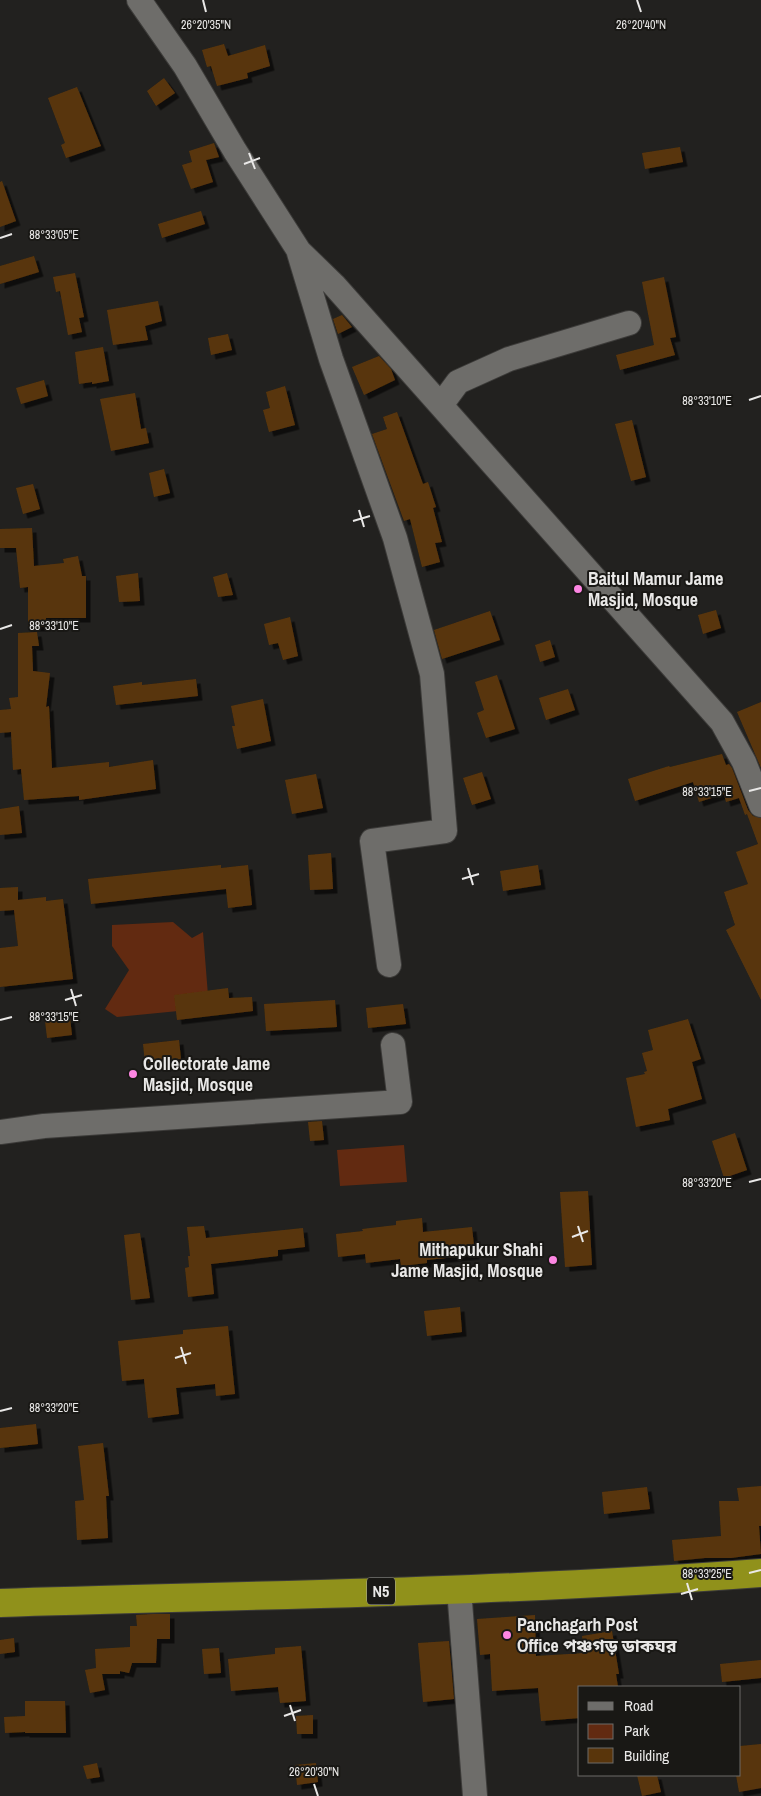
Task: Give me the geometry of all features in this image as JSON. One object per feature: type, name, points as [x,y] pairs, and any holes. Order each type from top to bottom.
[{"type":"highway","name":"N5","points":[[0,1603],[459,1589],[695,1578],[761,1573]]},
{"type":"street","points":[[139,0],[185,66],[235,151],[298,251],[334,285],[722,722],[744,762],[761,805]]},
{"type":"street","points":[[298,251],[331,359],[395,538],[432,674],[445,831],[372,841],[389,965]]},
{"type":"street","points":[[441,405],[458,382],[509,359],[628,323]]},
{"type":"street","points":[[0,1132],[44,1126],[400,1102],[393,1045]]},
{"type":"street","points":[[459,1589],[475,1796]]},
{"type":"green space","points":[[173,922],[192,938],[203,932],[209,1008],[117,1017],[105,1009],[129,970],[112,946],[112,925]]},
{"type":"green space","points":[[404,1145],[407,1182],[340,1186],[337,1150]]},
{"type":"building","points":[[224,44],[228,56],[265,45],[270,66],[247,73],[248,78],[217,86],[211,66],[207,67],[202,50]]},
{"type":"building","points":[[164,78],[175,93],[156,106],[147,91]]},
{"type":"building","points":[[77,87],[101,146],[66,158],[61,145],[65,143],[48,98]]},
{"type":"building","points":[[214,143],[219,157],[206,160],[213,182],[191,189],[182,165],[192,162],[189,151]]},
{"type":"building","points":[[680,147],[683,162],[645,169],[642,153]]},
{"type":"building","points":[[2,181],[16,221],[0,227],[0,182]]},
{"type":"building","points":[[201,211],[205,224],[162,238],[158,224]]},
{"type":"building","points":[[34,256],[39,272],[0,284],[0,266]]},
{"type":"building","points":[[75,273],[84,317],[79,318],[82,332],[68,335],[60,291],[56,292],[53,277]]},
{"type":"building","points":[[664,277],[676,337],[670,338],[675,355],[620,370],[616,355],[654,345],[642,282]]},
{"type":"building","points":[[158,301],[162,321],[145,326],[148,340],[113,345],[107,310]]},
{"type":"building","points":[[342,315],[352,327],[338,334],[333,319]]},
{"type":"building","points":[[228,334],[232,350],[211,355],[208,338]]},
{"type":"building","points":[[103,347],[109,381],[79,384],[75,352]]},
{"type":"building","points":[[379,356],[391,369],[395,380],[364,395],[352,367]]},
{"type":"building","points":[[44,380],[48,396],[21,404],[16,388]]},
{"type":"building","points":[[285,386],[295,425],[269,432],[263,410],[270,408],[266,392]]},
{"type":"building","points":[[135,393],[141,429],[146,428],[149,443],[111,451],[100,399]]},
{"type":"building","points":[[397,412],[423,484],[428,482],[436,507],[433,508],[442,542],[435,543],[440,562],[422,567],[410,519],[404,521],[372,434],[387,429],[383,417]]},
{"type":"building","points":[[632,420],[646,477],[631,481],[615,424]]},
{"type":"building","points":[[164,469],[170,493],[154,497],[149,473]]},
{"type":"building","points":[[33,484],[40,509],[23,514],[16,488]]},
{"type":"building","points":[[32,528],[34,566],[64,563],[63,559],[78,556],[82,576],[86,576],[86,618],[46,618],[46,627],[28,627],[28,587],[20,588],[16,548],[0,548],[0,529]]},
{"type":"building","points":[[138,573],[140,601],[119,602],[116,576]]},
{"type":"building","points":[[227,573],[233,595],[218,597],[213,577]]},
{"type":"building","points":[[716,610],[721,628],[703,634],[698,615]]},
{"type":"building","points":[[490,611],[500,640],[442,659],[434,630]]},
{"type":"building","points":[[290,617],[298,656],[283,660],[278,643],[269,645],[264,624]]},
{"type":"building","points":[[37,632],[39,646],[32,646],[33,671],[50,673],[46,707],[49,706],[52,768],[109,762],[109,767],[153,760],[156,789],[79,800],[79,796],[24,800],[21,769],[13,770],[11,732],[0,733],[0,710],[11,709],[9,698],[18,697],[18,633]]},
{"type":"building","points":[[550,640],[555,657],[540,662],[535,645]]},
{"type":"building","points":[[497,675],[515,729],[486,738],[477,713],[484,710],[475,682]]},
{"type":"building","points":[[196,679],[198,696],[116,705],[113,686],[142,682],[142,685]]},
{"type":"building","points":[[568,689],[575,710],[546,720],[539,698]]},
{"type":"building","points":[[263,699],[271,741],[237,749],[232,726],[235,726],[231,706]]},
{"type":"building","points":[[761,702],[761,768],[737,712]]},
{"type":"building","points":[[722,754],[726,765],[729,764],[732,768],[748,810],[753,816],[761,818],[761,1000],[726,930],[735,925],[724,892],[748,884],[736,852],[758,844],[739,798],[726,802],[724,794],[699,802],[693,782],[635,801],[628,779],[669,766]]},
{"type":"building","points":[[482,772],[491,799],[472,805],[463,778]]},
{"type":"building","points":[[316,774],[323,808],[292,814],[285,780]]},
{"type":"building","points":[[19,806],[22,833],[0,835],[0,809]]},
{"type":"building","points":[[331,853],[333,889],[310,890],[308,855]]},
{"type":"building","points":[[221,865],[221,868],[248,865],[252,905],[228,908],[226,889],[91,904],[88,879]]},
{"type":"building","points":[[538,865],[541,885],[503,891],[500,871]]},
{"type":"building","points":[[18,887],[18,900],[46,897],[46,901],[63,899],[73,979],[0,987],[0,948],[18,946],[14,910],[0,911],[0,888]]},
{"type":"building","points":[[228,988],[229,998],[252,997],[253,1011],[177,1020],[174,995]]},
{"type":"building","points":[[335,1000],[337,1027],[266,1031],[264,1004]]},
{"type":"building","points":[[403,1004],[406,1024],[368,1028],[366,1008]]},
{"type":"building","points":[[70,1018],[72,1035],[47,1038],[45,1021]]},
{"type":"building","points":[[688,1019],[701,1059],[692,1062],[702,1099],[668,1109],[670,1120],[636,1127],[626,1078],[645,1074],[644,1072],[647,1071],[642,1053],[653,1050],[648,1030]]},
{"type":"building","points":[[179,1040],[181,1059],[145,1063],[143,1044]]},
{"type":"building","points":[[322,1121],[324,1140],[310,1141],[308,1122]]},
{"type":"building","points":[[735,1133],[747,1170],[724,1178],[712,1141]]},
{"type":"building","points":[[588,1191],[592,1265],[565,1267],[560,1192]]},
{"type":"building","points":[[422,1218],[423,1232],[472,1227],[475,1255],[427,1260],[427,1263],[401,1266],[400,1259],[366,1263],[365,1254],[338,1257],[336,1234],[396,1225],[396,1221]]},
{"type":"building","points":[[204,1226],[206,1238],[303,1228],[305,1247],[278,1250],[278,1256],[211,1264],[214,1294],[188,1297],[185,1268],[189,1267],[188,1256],[190,1256],[187,1227]]},
{"type":"building","points":[[140,1233],[150,1298],[131,1300],[124,1235]]},
{"type":"building","points":[[460,1307],[462,1332],[427,1336],[424,1311]]},
{"type":"building","points":[[228,1326],[235,1394],[216,1396],[215,1384],[176,1388],[179,1414],[148,1418],[144,1379],[122,1381],[118,1341],[183,1334],[183,1330]]},
{"type":"building","points":[[36,1424],[38,1444],[0,1448],[0,1428]]},
{"type":"building","points":[[103,1443],[109,1496],[106,1496],[108,1538],[77,1540],[75,1501],[84,1500],[78,1446]]},
{"type":"building","points":[[761,1486],[761,1526],[759,1526],[761,1554],[731,1558],[674,1561],[672,1540],[721,1536],[719,1501],[739,1501],[737,1488]]},
{"type":"building","points":[[647,1487],[650,1509],[604,1514],[602,1492]]},
{"type":"building","points":[[170,1614],[170,1639],[157,1639],[156,1663],[132,1663],[129,1673],[120,1671],[120,1674],[102,1674],[105,1690],[90,1693],[85,1670],[96,1668],[95,1649],[130,1647],[130,1626],[137,1626],[136,1615]]},
{"type":"building","points":[[535,1615],[536,1656],[585,1653],[582,1636],[612,1631],[619,1674],[616,1674],[618,1686],[578,1686],[578,1718],[541,1721],[538,1688],[492,1691],[490,1654],[480,1655],[477,1619]]},
{"type":"building","points":[[14,1638],[15,1652],[0,1654],[0,1640]]},
{"type":"building","points":[[449,1641],[454,1699],[423,1702],[418,1643]]},
{"type":"building","points":[[301,1646],[306,1701],[280,1703],[278,1687],[231,1691],[228,1659],[275,1654],[275,1648]]},
{"type":"building","points":[[219,1648],[221,1673],[204,1674],[202,1649]]},
{"type":"building","points":[[761,1660],[761,1678],[722,1682],[720,1664]]},
{"type":"building","points":[[25,1701],[65,1701],[66,1733],[5,1733],[4,1717],[25,1716]]},
{"type":"building","points":[[313,1715],[313,1734],[297,1734],[296,1716]]},
{"type":"building","points":[[761,1744],[761,1788],[739,1792],[736,1776],[741,1776],[741,1746]]},
{"type":"building","points":[[97,1763],[100,1777],[87,1779],[83,1766]]},
{"type":"building","points":[[316,1763],[318,1782],[297,1785],[295,1765]]},
{"type":"building","points":[[637,1776],[657,1776],[661,1792],[642,1796]]},
{"type":"place","name":"Baitul Mamur Jame Masjid, Mosque","points":[[578,589]]},
{"type":"place","name":"Collectorate Jame Masjid, Mosque","points":[[133,1074]]},
{"type":"place","name":"Mithapukur Shahi Jame Masjid, Mosque","points":[[553,1260]]},
{"type":"place","name":"Panchagarh Post Office পঞ্চগড় ডাকঘর","points":[[507,1635]]}]
